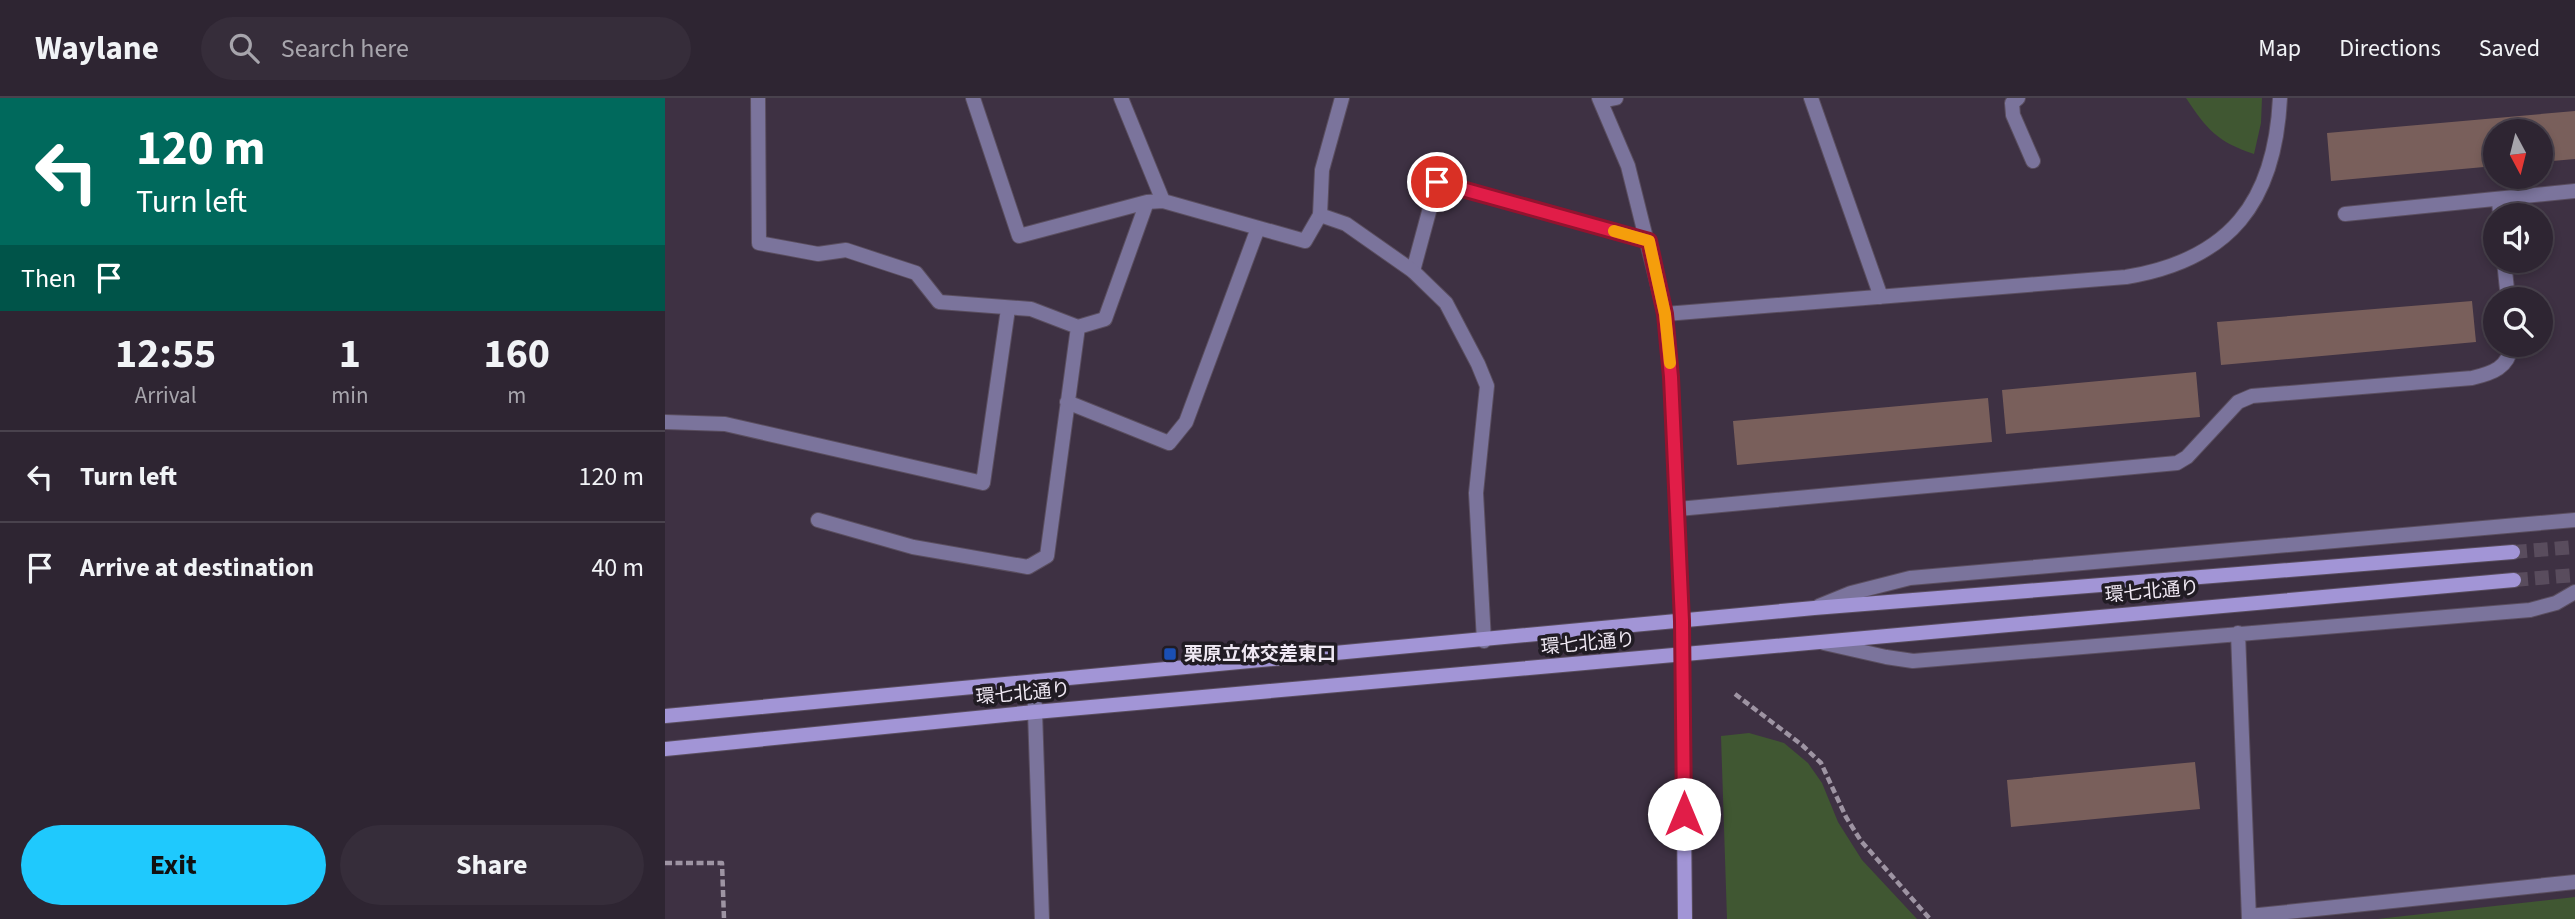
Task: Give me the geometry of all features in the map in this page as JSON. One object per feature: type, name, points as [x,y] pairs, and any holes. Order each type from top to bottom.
[{"type":"street","points":[[758,98],[758,243],[818,254],[846,250],[916,273],[939,302],[1031,309],[1077,327],[1105,319],[1147,202]]},
{"type":"street","points":[[972,98],[1019,236],[1147,202],[1163,201],[1305,241],[1320,215],[1322,170],[1342,98]]},
{"type":"street","points":[[1122,98],[1163,201]]},
{"type":"street","points":[[1616,98],[1600,100],[1628,166],[1649,241],[1665,314],[1671,377],[1683,654],[1685,919]]},
{"type":"street","points":[[1811,98],[1881,297]]},
{"type":"street","points":[[2018,98],[2012,103],[2013,115],[2033,161]]},
{"type":"street","points":[[1665,314],[2126,277],[2157,272],[2182,264],[2228,233],[2245,215],[2261,190],[2279,126],[2280,98]]},
{"type":"street","points":[[1413,271],[1437,182],[1649,241]]},
{"type":"street","points":[[2345,214],[2575,191]]},
{"type":"street","points":[[2499,199],[2499,203]]},
{"type":"street","points":[[1320,215],[1346,224],[1413,271],[1446,303],[1487,386],[1476,493],[1484,641]]},
{"type":"street","points":[[1067,402],[1169,443],[1186,422],[1258,228]]},
{"type":"street","points":[[665,422],[725,424],[983,483],[1008,309]]},
{"type":"street","points":[[818,520],[913,547],[1028,567],[1047,556],[1077,327]]},
{"type":"street","points":[[1678,509],[2177,463],[2187,457],[2238,402],[2252,396],[2472,378],[2493,373],[2506,363],[2508,357]]},
{"type":"street","points":[[1814,608],[1851,593],[1910,578],[2575,520]]},
{"type":"street","name":"環七北通り","points":[[665,716],[1814,608],[2513,552]]},
{"type":"street","name":"環七北通り","points":[[665,749],[1035,712],[2514,580]]},
{"type":"street","points":[[1817,641],[1913,661],[2530,610],[2556,603],[2575,592]]},
{"type":"street","points":[[2238,634],[2246,777],[2249,918],[2575,882]]},
{"type":"street","points":[[1034,682],[1042,919]]},
{"type":"path","points":[[1735,694],[1803,745],[1821,763],[1861,842],[1930,919]]},
{"type":"path","points":[[665,863],[722,863],[724,919]]},
{"type":"green space","points":[[2186,98],[2262,98],[2261,123],[2254,154],[2231,145],[2214,134]]},
{"type":"green space","points":[[1749,733],[1784,743],[1808,763],[1822,783],[1838,822],[1862,860],[1917,919],[1727,919],[1721,736]]},
{"type":"green space","points":[[2575,897],[2575,919],[2377,919]]},
{"type":"building","points":[[2575,111],[2575,159],[2553,161],[2553,119],[2485,119]]},
{"type":"building","points":[[2483,119],[2483,167],[2331,181],[2327,133]]},
{"type":"building","points":[[2472,301],[2476,342],[2221,365],[2217,322]]},
{"type":"building","points":[[2196,372],[2200,417],[2006,434],[2002,390]]},
{"type":"building","points":[[1988,398],[1992,442],[1737,465],[1733,421]]},
{"type":"building","points":[[2195,762],[2200,809],[2011,827],[2007,780]]},
{"type":"tunnel","points":[[2513,552],[2575,547]]},
{"type":"tunnel","points":[[2514,580],[2575,575]]},
{"type":"slow traffic","points":[[1614,231],[1649,241],[1665,314],[1670,363]]},
{"type":"place","name":"栗原立体交差東口","points":[[1170,654]]},
{"type":"route","points":[[1437,182],[1649,241],[1665,314],[1671,377],[1683,654],[1684,814]]}]
